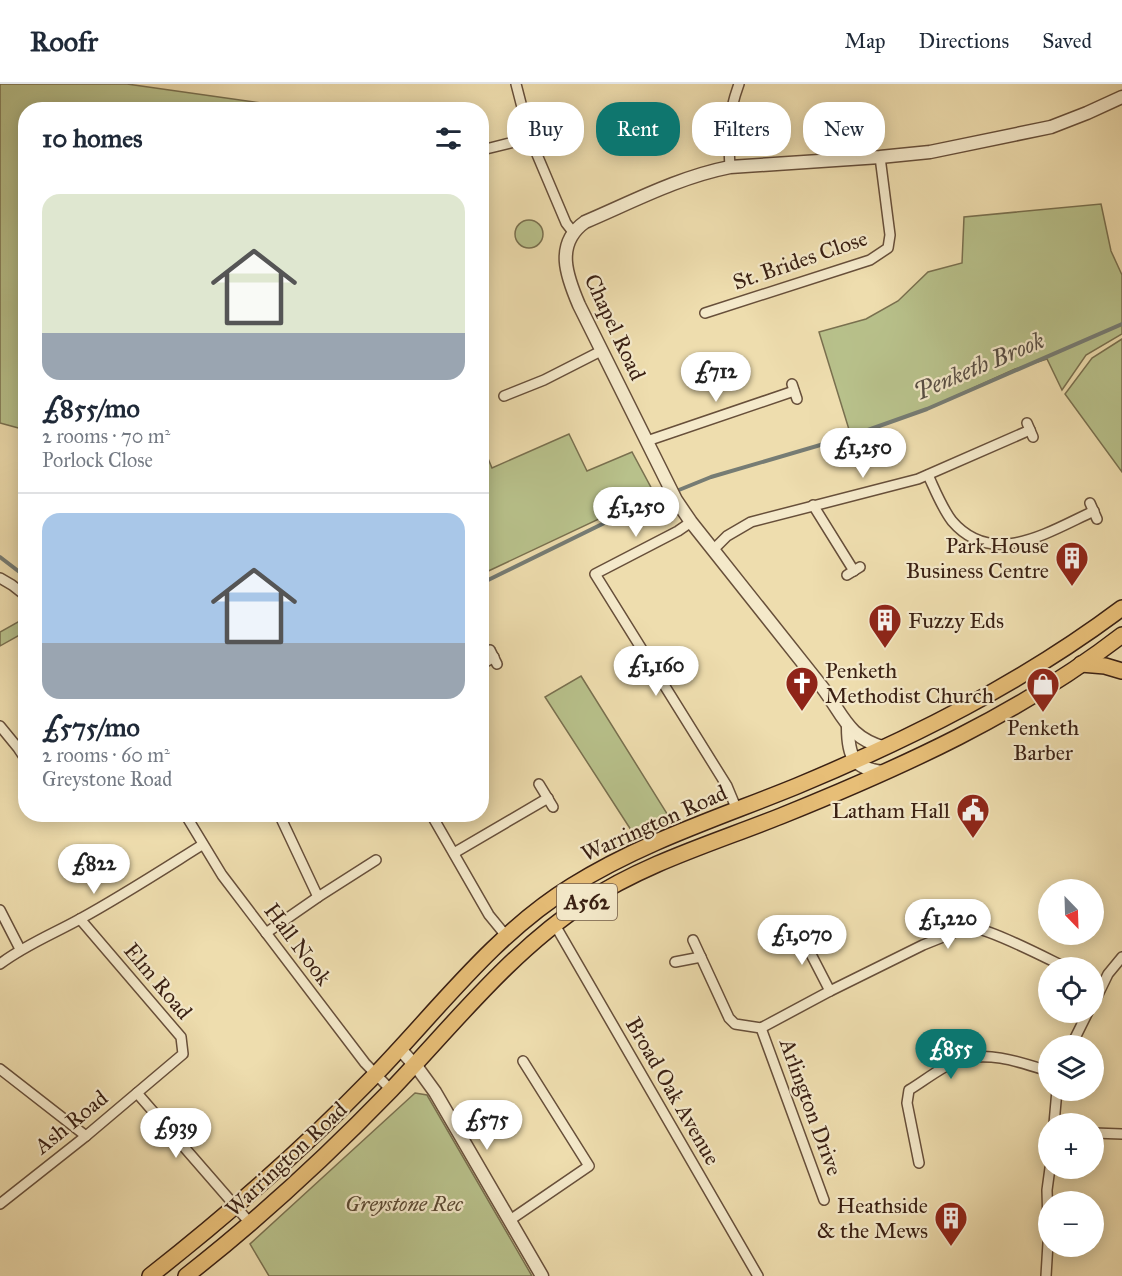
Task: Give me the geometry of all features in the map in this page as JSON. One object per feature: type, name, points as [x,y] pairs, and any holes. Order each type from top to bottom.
[{"type":"main road","name":"Warrington Road","points":[[150,1276],[235,1207],[326,1125],[507,937],[571,886],[611,863],[675,834],[885,748],[984,698],[1076,641],[1122,608]]},
{"type":"main road","name":"A562","points":[[1081,664],[1122,635]]},
{"type":"main road","name":"Warrington Road","points":[[191,1275],[323,1158],[391,1090],[501,973],[555,925],[587,901],[660,864],[931,751],[994,717],[1081,664]]},
{"type":"main road","points":[[1081,664],[1105,666],[1122,671]]},
{"type":"street","points":[[516,84],[521,102]]},
{"type":"street","points":[[730,167],[728,120],[739,84]]},
{"type":"street","points":[[538,156],[566,223],[573,232],[585,222],[683,179],[730,167],[880,158],[930,152],[1051,126],[1078,117],[1122,97]]},
{"type":"street","points":[[489,148],[507,144]]},
{"type":"street","name":"St. Brides Close","points":[[705,313],[870,261],[888,248],[890,235],[880,158]]},
{"type":"street","name":"Chapel Road","points":[[573,232],[566,253],[565,266],[568,281],[676,500],[822,687],[848,727],[861,739],[885,748]]},
{"type":"street","points":[[504,396],[544,380],[601,351]]},
{"type":"street","points":[[647,441],[794,391]]},
{"type":"street","points":[[713,550],[727,536],[751,522],[928,475],[1030,430]]},
{"type":"street","points":[[928,475],[953,521],[968,534],[994,543],[1021,543],[1094,511]]},
{"type":"street","points":[[813,505],[854,571]]},
{"type":"street","points":[[691,522],[595,574],[726,786],[737,810]]},
{"type":"street","points":[[0,578],[18,590]]},
{"type":"street","points":[[489,660],[494,657]]},
{"type":"street","points":[[0,726],[18,742]]},
{"type":"street","name":"Chapel Road","points":[[848,727],[848,740],[854,761]]},
{"type":"street","points":[[854,761],[860,767],[870,771],[884,772]]},
{"type":"street","points":[[454,853],[550,803],[539,784]]},
{"type":"street","name":"Hall Nook","points":[[189,822],[222,875],[302,982],[391,1090]]},
{"type":"street","points":[[283,822],[318,897]]},
{"type":"street","points":[[436,822],[489,915],[507,937]]},
{"type":"street","points":[[0,964],[20,949],[80,919],[202,845]]},
{"type":"street","points":[[266,933],[376,860]]},
{"type":"street","points":[[0,910],[20,949]]},
{"type":"street","name":"Elm Road","points":[[80,919],[181,1037],[183,1054],[137,1093]]},
{"type":"street","name":"Broad Oak Avenue","points":[[555,925],[758,1276]]},
{"type":"street","name":"Arlington Drive","points":[[693,940],[729,1018],[735,1024],[761,1028],[923,945],[968,927],[993,934],[1043,957]]},
{"type":"street","points":[[798,929],[830,991]]},
{"type":"street","points":[[675,962],[701,957]]},
{"type":"street","points":[[1104,983],[1122,957]]},
{"type":"street","name":"Arlington Drive","points":[[761,1028],[824,1200]]},
{"type":"street","points":[[400,1048],[435,1092],[542,1276]]},
{"type":"street","points":[[919,1163],[907,1103],[909,1090],[956,1061],[974,1057],[1009,1059],[1038,1068]]},
{"type":"street","points":[[510,1220],[589,1166],[523,1060]]},
{"type":"street","points":[[0,1069],[86,1136]]},
{"type":"street","points":[[137,1093],[250,1223]]},
{"type":"street","name":"Ash Road","points":[[0,1204],[137,1093]]},
{"type":"street","points":[[1104,1133],[1122,1134]]},
{"type":"street","points":[[1046,1276],[1047,1257]]},
{"type":"green space","points":[[0,84],[127,84],[254,102],[18,102],[18,428],[0,423]]},
{"type":"green space","points":[[1101,204],[1111,251],[1122,275],[1122,334],[1086,355],[1062,390],[1047,359],[1015,369],[927,409],[851,436],[819,332],[866,319],[898,301],[928,272],[962,263],[964,217]]},
{"type":"green space","points":[[529,220],[539,224],[543,234],[539,244],[529,248],[519,244],[515,234],[519,224]]},
{"type":"green space","points":[[1122,339],[1122,472],[1065,394],[1092,358]]},
{"type":"green space","points":[[569,434],[587,471],[632,452],[654,493],[489,571],[489,461],[492,468]]},
{"type":"green space","points":[[18,622],[18,636],[0,646],[0,632]]},
{"type":"green space","points":[[581,676],[671,820],[633,833],[545,697]]},
{"type":"green space","name":"Greystone Rec","points":[[415,1093],[427,1095],[532,1276],[269,1276],[250,1244]]},
{"type":"waterway","name":"Penketh Brook","points":[[489,580],[637,507],[711,477],[851,436],[927,409],[1122,324]]},
{"type":"waterway","name":"Penketh Brook","points":[[0,557],[18,571]]},
{"type":"place","name":"Park House Business Centre","points":[[1072,587]]},
{"type":"place","name":"Fuzzy Eds","points":[[885,649]]},
{"type":"place","name":"Penketh Methodist Church","points":[[802,712]]},
{"type":"place","name":"Penketh Barber","points":[[1043,713]]},
{"type":"place","name":"Latham Hall","points":[[973,839]]},
{"type":"place","name":"Heathside & the Mews","points":[[951,1247]]}]
